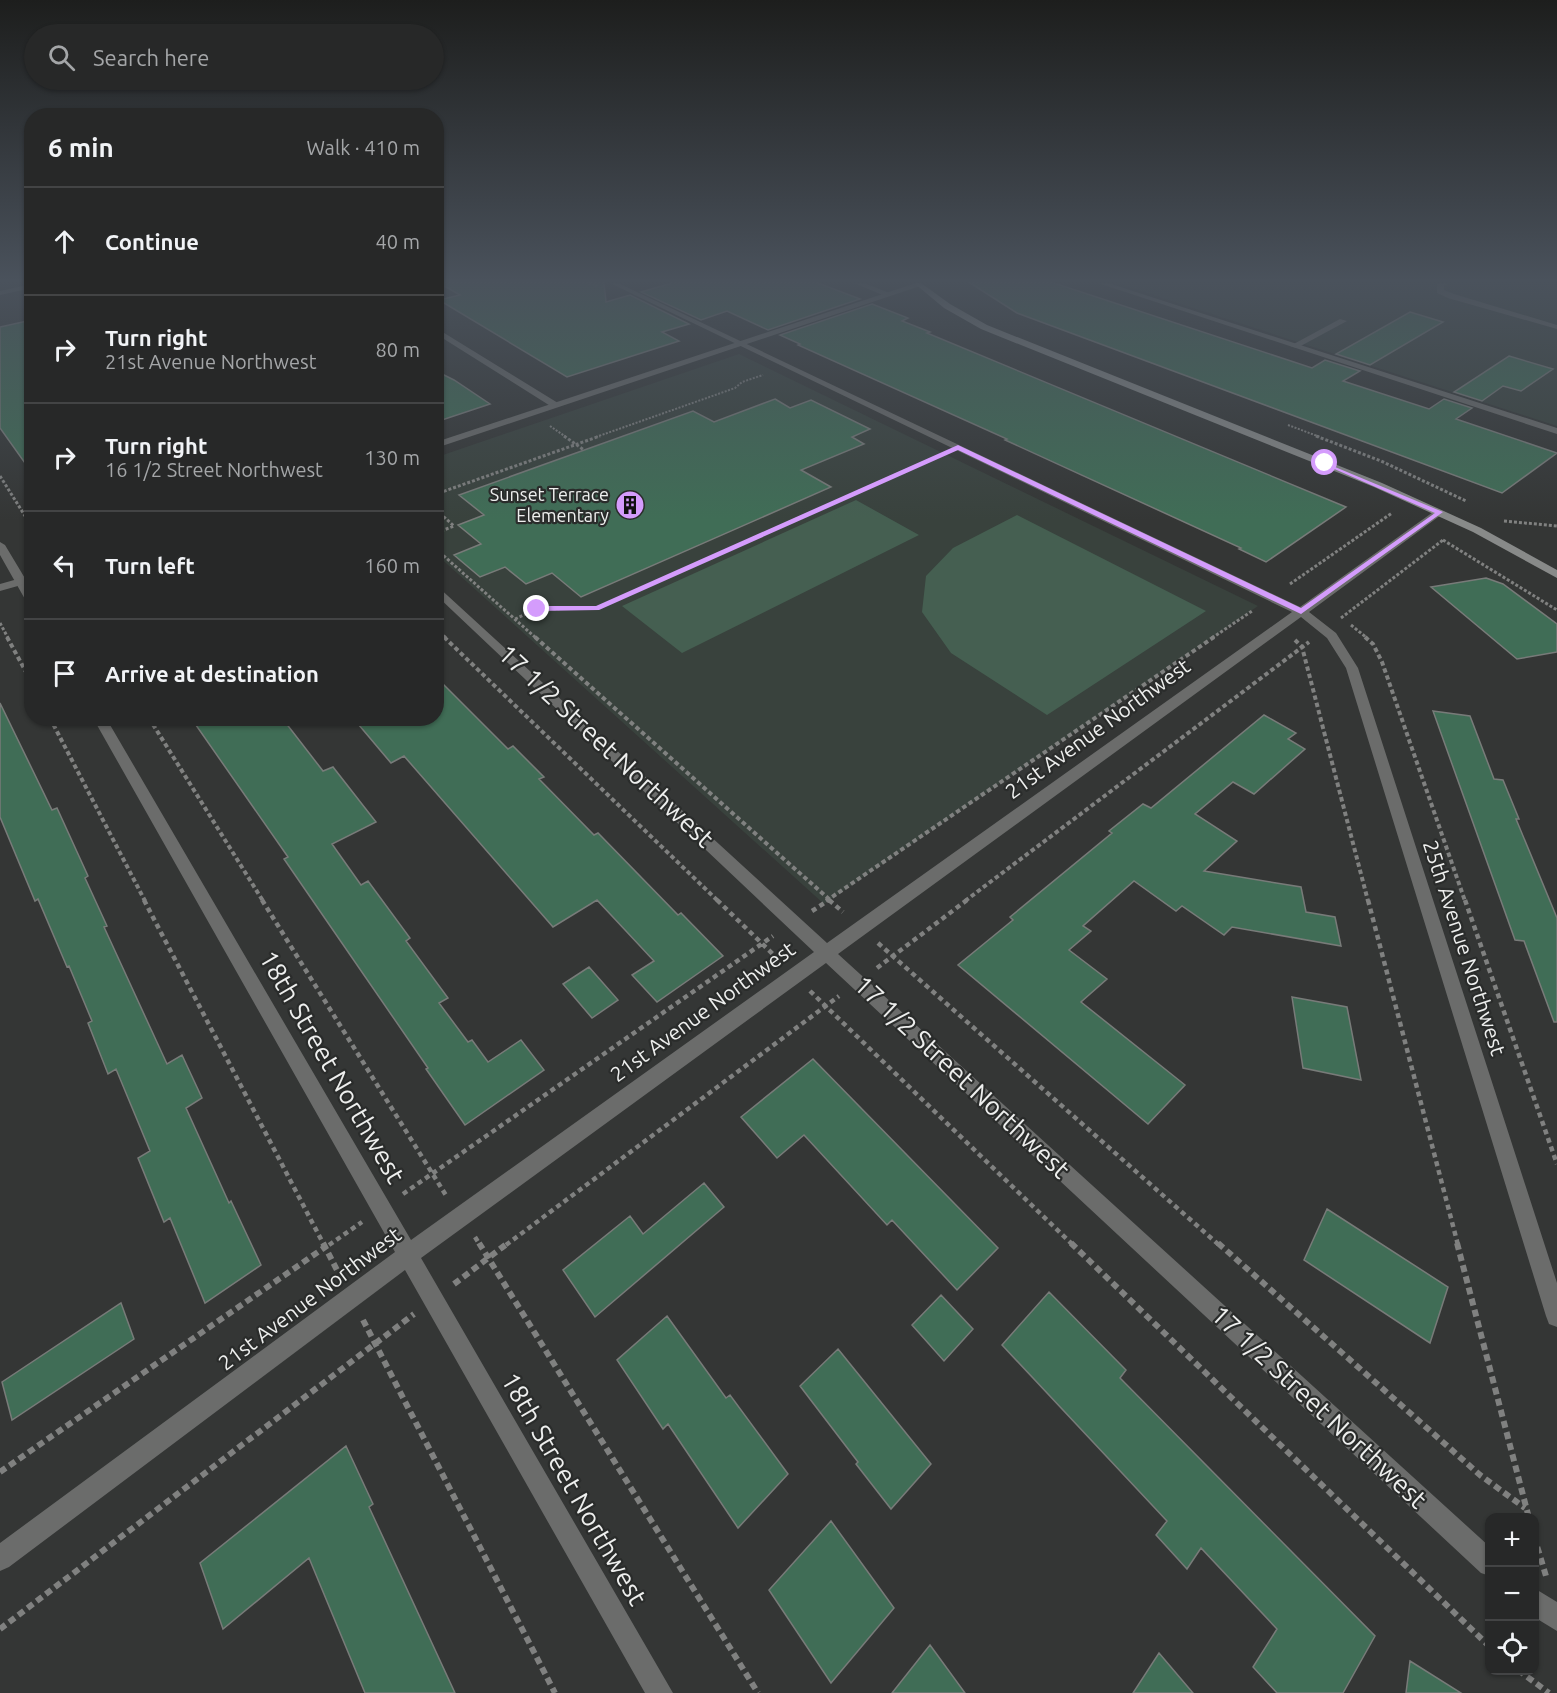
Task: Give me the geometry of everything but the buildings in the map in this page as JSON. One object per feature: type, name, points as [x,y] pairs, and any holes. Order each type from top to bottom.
[{"type":"main road","points":[[1069,362],[1325,463],[1440,512],[1557,575]]},
{"type":"street","points":[[487,362],[555,405]]},
{"type":"street","points":[[444,442],[687,362]]},
{"type":"street","name":"25th Avenue Northwest","points":[[780,362],[1301,612],[1326,628],[1341,645],[1352,668],[1557,1316]]},
{"type":"street","points":[[1345,362],[1557,432]]},
{"type":"street","name":"21st Avenue Northwest","points":[[0,1558],[409,1253],[1440,512]]},
{"type":"street","points":[[0,545],[24,577]]},
{"type":"street","points":[[0,588],[24,581]]},
{"type":"street","name":"17 1/2 Street Northwest","points":[[444,595],[825,952],[1485,1559]]},
{"type":"street","name":"18th Street Northwest","points":[[104,726],[409,1253],[660,1693]]},
{"type":"street","points":[[1539,1605],[1557,1618]]},
{"type":"path","points":[[444,491],[735,388],[742,382],[763,375]]},
{"type":"path","points":[[542,421],[584,450]]},
{"type":"path","points":[[515,619],[537,609],[597,608],[958,447]]},
{"type":"path","points":[[0,476],[24,514]]},
{"type":"path","points":[[1286,587],[1390,514]]},
{"type":"path","points":[[444,517],[454,526],[444,530]]},
{"type":"path","points":[[1503,521],[1557,526]]},
{"type":"path","points":[[1557,610],[1443,540],[1341,618],[1365,635],[1373,644],[1382,662],[1557,1164]]},
{"type":"path","points":[[444,556],[830,900],[1260,606]]},
{"type":"path","points":[[0,623],[24,668]]},
{"type":"path","points":[[154,726],[432,1174],[762,943],[444,637]]},
{"type":"path","points":[[1526,1508],[1472,1467],[892,957],[1302,647],[1528,1513]]},
{"type":"path","points":[[0,1472],[325,1247],[54,726]]},
{"type":"path","points":[[758,1693],[489,1257],[825,1006],[1485,1642]]},
{"type":"path","points":[[0,1629],[375,1344],[555,1693]]},
{"type":"path","points":[[1524,1675],[1549,1693]]},
{"type":"shaded area","points":[[716,362],[755,362],[1258,606],[824,904],[444,561],[444,455]]},
{"type":"shaded area","points":[[1360,362],[1557,362],[1557,426]]},
{"type":"green space","points":[[856,500],[919,535],[682,653],[622,606]]},
{"type":"green space","points":[[1017,515],[1206,611],[1047,715],[951,653],[922,612],[926,576],[953,548]]},
{"type":"place","name":"Sunset Terrace Elementary","points":[[630,505]]},
{"type":"route","points":[[537,609],[597,608],[958,447],[1301,612],[1440,512],[1325,463]]}]
